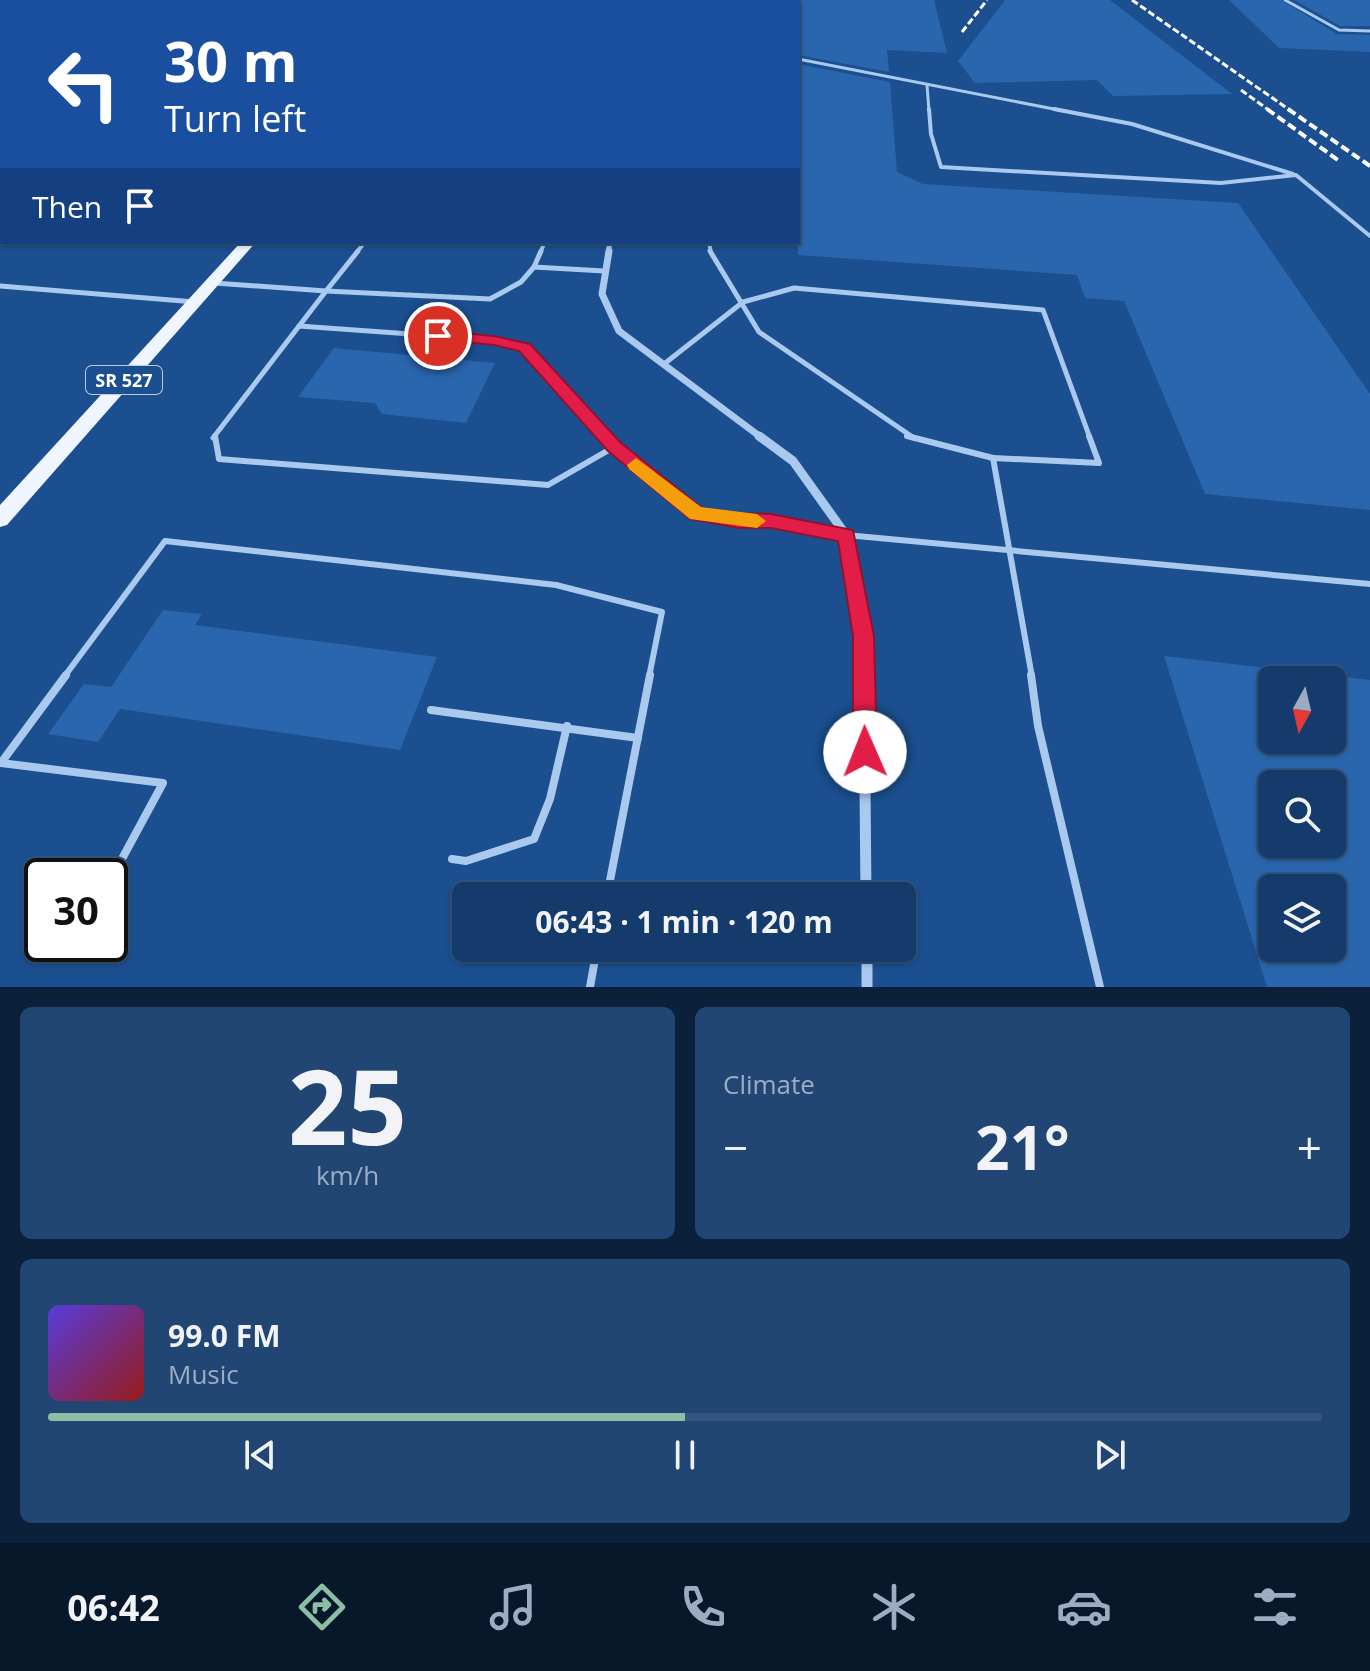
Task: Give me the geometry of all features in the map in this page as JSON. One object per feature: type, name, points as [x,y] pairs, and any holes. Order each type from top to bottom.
[{"type":"main road","name":"SR 527","points":[[0,519],[247,244]]},
{"type":"street","points":[[610,244],[602,294],[619,331],[793,461],[846,535],[864,636],[866,882]]},
{"type":"street","points":[[867,962],[867,987]]},
{"type":"lane","points":[[1285,0],[1339,30],[1370,31]]},
{"type":"lane","points":[[800,59],[1132,124],[1296,175],[1370,236]]},
{"type":"lane","points":[[927,85],[931,134],[941,167],[1221,183],[1296,175]]},
{"type":"lane","points":[[363,244],[213,438],[219,459],[548,485],[614,447]]},
{"type":"lane","points":[[212,283],[490,299],[521,282],[534,267],[544,244]]},
{"type":"lane","points":[[664,364],[743,302],[794,288],[1043,310],[1099,463],[993,458],[907,436],[759,332],[743,302],[708,248],[709,244]]},
{"type":"lane","points":[[534,267],[604,271]]},
{"type":"lane","points":[[0,286],[195,302]]},
{"type":"lane","points":[[299,326],[494,340],[524,347],[614,447],[697,514],[739,521],[771,521],[846,535],[1370,584]]},
{"type":"lane","points":[[993,458],[1012,551],[1038,726],[1100,987]]},
{"type":"lane","points":[[122,858],[163,783],[1,763],[165,541],[556,585],[662,612],[610,882]]},
{"type":"lane","points":[[431,710],[638,738]]},
{"type":"lane","points":[[452,859],[466,861],[534,839],[550,799],[567,726]]},
{"type":"lane","points":[[590,987],[594,962]]},
{"type":"building","points":[[800,0],[934,0],[947,53],[887,50],[889,72],[800,55]]},
{"type":"building","points":[[1005,0],[1110,0],[1232,94],[1113,96],[1097,80],[975,83],[958,61]]},
{"type":"building","points":[[1229,0],[1281,0],[1337,34],[1370,35],[1370,52],[1279,48]]},
{"type":"building","points":[[1294,0],[1370,0],[1370,26],[1340,26]]},
{"type":"building","points":[[800,64],[890,82],[897,172],[923,184],[1238,203],[1370,394],[1370,510],[1205,494],[1124,301],[1085,298],[1077,275],[798,255]]},
{"type":"building","points":[[334,348],[495,363],[466,423],[382,414],[375,403],[298,397]]},
{"type":"building","points":[[163,610],[202,614],[195,625],[437,657],[400,750],[120,709],[98,742],[48,734],[84,684],[111,687]]},
{"type":"building","points":[[1164,656],[1258,667],[1258,754],[1346,754],[1346,677],[1370,680],[1370,987],[1267,987],[1259,962],[1346,962],[1346,874],[1258,874],[1258,958]]},
{"type":"railway","points":[[962,32],[987,0]]},
{"type":"railway","points":[[1132,0],[1291,111]]},
{"type":"railway","points":[[1241,90],[1270,111]]},
{"type":"railway","points":[[1267,109],[1338,160]]},
{"type":"railway","points":[[1288,109],[1370,166]]},
{"type":"slow traffic","points":[[636,465],[697,514],[757,521]]},
{"type":"route","points":[[438,336],[494,340],[524,347],[614,447],[697,514],[739,521],[771,521],[846,535],[864,636],[865,752]]}]
